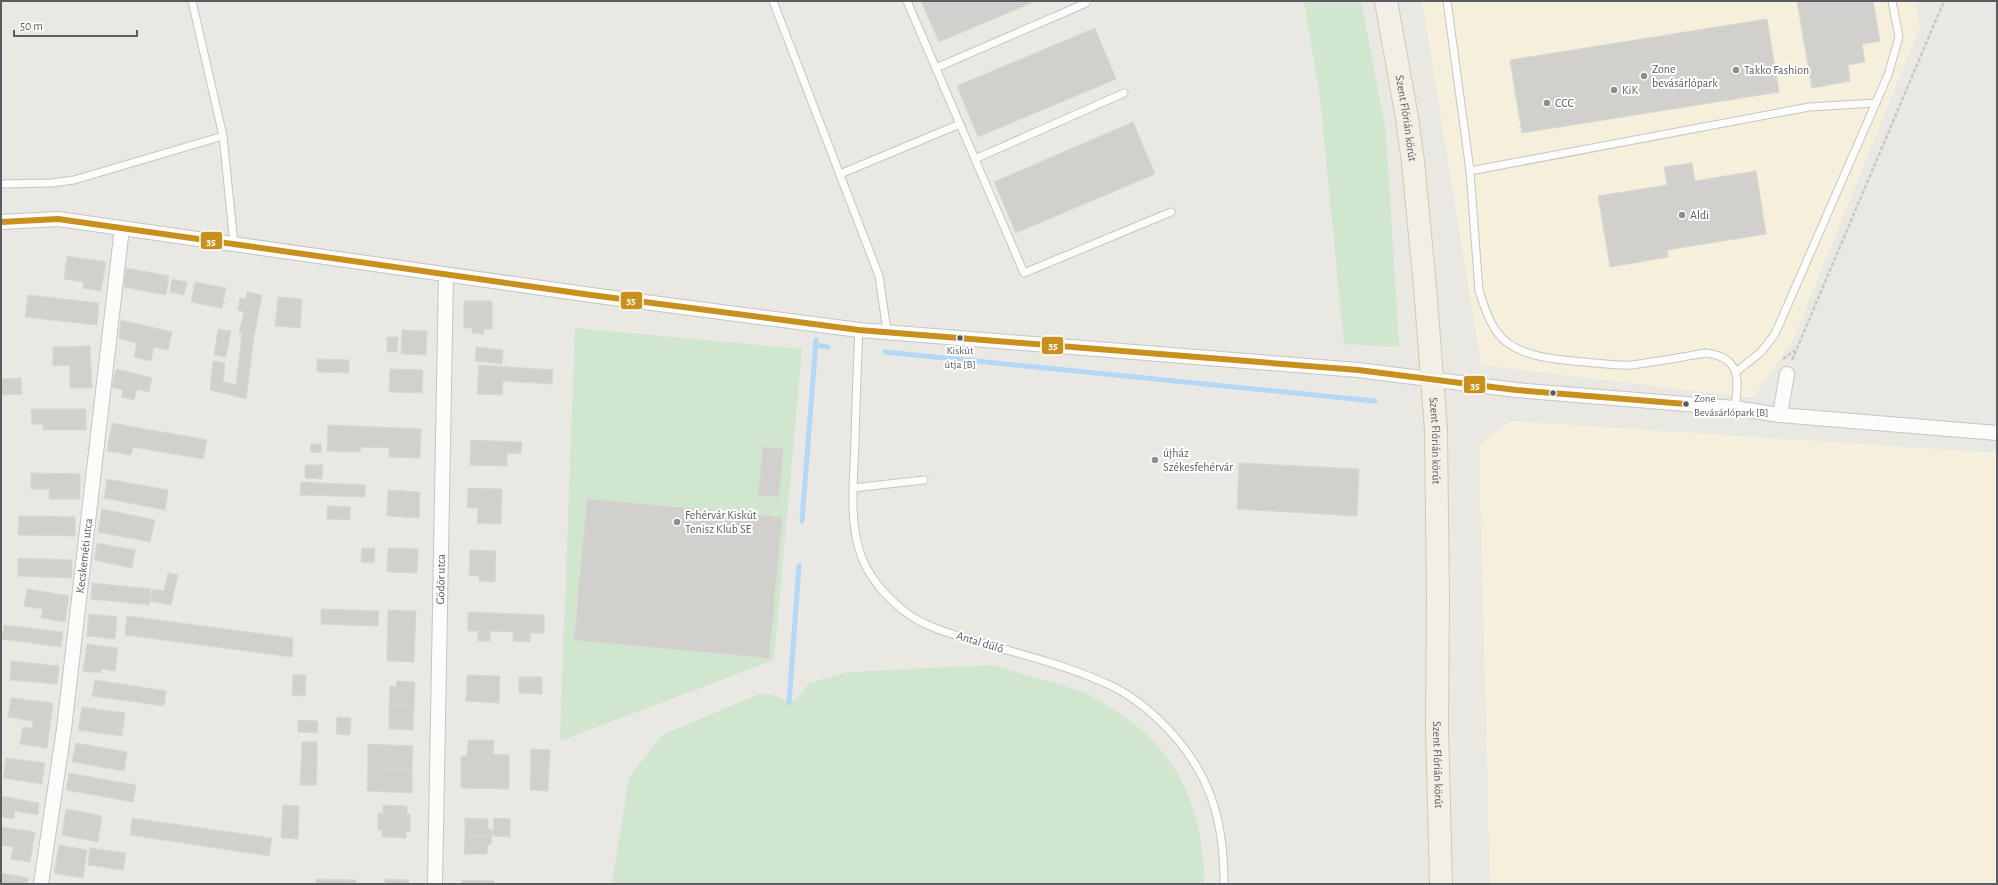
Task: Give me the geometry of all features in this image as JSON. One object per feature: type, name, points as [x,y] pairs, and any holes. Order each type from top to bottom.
[{"type":"main road","name":"Szent Flórián körút","points":[[1386,1],[1407,118],[1413,162],[1436,430],[1438,596],[1437,727],[1441,884]]},
{"type":"street","points":[[1,222],[58,219],[446,275],[859,330],[887,331],[1358,370],[1516,390],[1735,408],[1780,415],[1997,433]]},
{"type":"street","name":"Kecskeméti utca","points":[[41,884],[64,729],[122,228]]},
{"type":"street","name":"Gödör utca","points":[[435,884],[446,275]]},
{"type":"street","points":[[1780,415],[1787,374]]},
{"type":"lane","points":[[192,1],[223,136],[234,244]]},
{"type":"lane","points":[[773,1],[878,276],[887,331]]},
{"type":"lane","points":[[907,1],[1024,273],[1171,212]]},
{"type":"lane","points":[[1448,1],[1470,171],[1479,291],[1493,326],[1504,339],[1517,348],[1536,356],[1562,360],[1630,365],[1706,353],[1719,355],[1729,361],[1736,372],[1738,385],[1735,408]]},
{"type":"lane","points":[[1736,372],[1761,352],[1775,334],[1888,75],[1899,37],[1892,1]]},
{"type":"lane","points":[[936,68],[1086,3]]},
{"type":"lane","points":[[975,159],[1124,93]]},
{"type":"lane","points":[[1470,171],[1809,106],[1876,103]]},
{"type":"lane","points":[[840,174],[960,124]]},
{"type":"lane","points":[[1,184],[51,183],[74,180],[223,136]]},
{"type":"lane","name":"Antal dűlő","points":[[859,330],[853,488],[855,531],[862,559],[876,582],[890,600],[912,617],[938,630],[1072,670],[1107,683],[1135,699],[1161,721],[1186,750],[1204,777],[1215,807],[1222,833],[1224,884]]},
{"type":"lane","points":[[853,488],[924,480]]},
{"type":"path","points":[[1787,374],[1944,1]]},
{"type":"shaded area","points":[[1422,1],[1915,1],[1920,27],[1793,340],[1753,398],[1481,365]]},
{"type":"shaded area","points":[[1511,421],[1997,453],[1997,884],[1490,884],[1479,445]]},
{"type":"green space","points":[[1304,1],[1361,1],[1386,132],[1399,347],[1344,344],[1320,97]]},
{"type":"green space","name":"Fehérvár Kiskút Tenisz Klub SE","points":[[575,328],[802,349],[774,660],[560,741]]},
{"type":"green space","points":[[991,665],[1090,695],[1131,722],[1151,740],[1168,759],[1182,781],[1192,805],[1199,830],[1203,856],[1204,884],[612,884],[629,778],[662,735],[762,693],[776,696],[789,703],[799,697],[809,683],[849,672]]},
{"type":"building","points":[[921,1],[1036,1],[939,42]]},
{"type":"building","points":[[1797,1],[1873,1],[1880,41],[1862,44],[1865,62],[1848,65],[1850,81],[1812,88]]},
{"type":"building","name":"Zone bevásárlópark","points":[[1767,19],[1779,92],[1522,133],[1510,60]]},
{"type":"building","points":[[1095,28],[1116,79],[978,137],[957,86]]},
{"type":"building","points":[[1133,122],[1155,174],[1016,233],[994,182]]},
{"type":"building","name":"Aldi","points":[[1692,163],[1695,181],[1756,171],[1766,234],[1667,250],[1668,257],[1610,267],[1598,196],[1667,185],[1664,167]]},
{"type":"building","points":[[67,256],[106,262],[101,291],[83,288],[84,282],[64,279]]},
{"type":"building","points":[[126,268],[169,276],[166,295],[124,287]]},
{"type":"building","points":[[172,279],[187,282],[184,295],[170,292]]},
{"type":"building","points":[[195,282],[226,288],[222,308],[191,302]]},
{"type":"building","points":[[247,292],[262,295],[254,336],[239,333],[244,312],[238,310],[240,298],[246,299]]},
{"type":"building","points":[[28,295],[99,303],[97,325],[25,317]]},
{"type":"building","points":[[278,297],[302,299],[300,328],[275,326]]},
{"type":"building","points":[[464,301],[492,301],[492,329],[484,329],[484,334],[472,333],[472,328],[464,328]]},
{"type":"building","points":[[121,320],[172,332],[168,350],[154,347],[151,361],[134,357],[137,343],[119,338]]},
{"type":"building","points":[[218,329],[231,331],[226,357],[214,355]]},
{"type":"building","points":[[402,330],[427,331],[426,355],[401,354]]},
{"type":"building","points":[[242,333],[254,336],[246,399],[210,390],[213,361],[225,363],[223,382],[236,385]]},
{"type":"building","points":[[387,337],[398,337],[397,352],[387,352]]},
{"type":"building","points":[[90,346],[92,388],[70,388],[70,365],[53,366],[53,347]]},
{"type":"building","points":[[476,347],[503,350],[502,364],[475,361]]},
{"type":"building","points":[[317,359],[349,360],[349,373],[317,372]]},
{"type":"building","points":[[479,365],[553,370],[552,384],[503,381],[502,395],[477,394]]},
{"type":"building","points":[[116,369],[152,378],[149,392],[137,389],[134,400],[122,397],[123,390],[112,387]]},
{"type":"building","points":[[390,369],[423,370],[422,393],[389,392]]},
{"type":"building","points":[[21,378],[22,394],[1,395],[1,379]]},
{"type":"building","points":[[31,409],[86,409],[86,430],[43,430],[43,424],[32,424]]},
{"type":"building","points":[[112,423],[207,440],[203,459],[133,447],[131,455],[107,451]]},
{"type":"building","points":[[328,425],[421,429],[420,458],[389,457],[389,448],[361,447],[360,452],[327,451]]},
{"type":"building","points":[[471,440],[522,442],[521,454],[507,453],[507,466],[470,465]]},
{"type":"building","points":[[311,444],[321,444],[321,453],[310,452]]},
{"type":"building","points":[[763,447],[783,449],[779,497],[758,495]]},
{"type":"building","points":[[1239,463],[1359,469],[1357,516],[1237,509]]},
{"type":"building","points":[[305,465],[323,465],[322,479],[305,478]]},
{"type":"building","points":[[31,473],[80,474],[80,499],[49,499],[49,489],[31,489]]},
{"type":"building","points":[[107,479],[168,490],[165,510],[104,498]]},
{"type":"building","points":[[301,482],[365,485],[365,497],[300,495]]},
{"type":"building","points":[[468,488],[502,489],[501,524],[477,523],[478,508],[467,508]]},
{"type":"building","points":[[388,490],[420,492],[419,518],[387,516]]},
{"type":"building","points":[[587,499],[782,517],[769,658],[574,640]]},
{"type":"building","points":[[327,506],[350,507],[350,520],[327,519]]},
{"type":"building","points":[[102,509],[155,520],[150,542],[98,532]]},
{"type":"building","points":[[19,516],[75,517],[75,536],[18,535]]},
{"type":"building","points":[[97,543],[135,550],[132,568],[94,560]]},
{"type":"building","points":[[362,548],[375,548],[374,563],[361,562]]},
{"type":"building","points":[[388,548],[418,549],[417,573],[387,572]]},
{"type":"building","points":[[470,550],[496,551],[495,582],[479,581],[479,576],[469,575]]},
{"type":"building","points":[[18,558],[72,560],[72,578],[18,576]]},
{"type":"building","points":[[168,573],[178,575],[171,605],[150,601],[153,589],[164,591]]},
{"type":"building","points":[[92,583],[151,589],[149,605],[91,599]]},
{"type":"building","points":[[27,589],[69,596],[65,622],[41,618],[43,609],[24,606]]},
{"type":"building","points":[[321,609],[379,611],[378,626],[321,624]]},
{"type":"building","points":[[388,610],[416,611],[414,662],[387,661]]},
{"type":"building","points":[[468,612],[544,615],[544,633],[530,633],[530,642],[513,641],[513,632],[490,631],[490,641],[478,641],[478,631],[468,631]]},
{"type":"building","points":[[89,614],[117,617],[115,639],[87,636]]},
{"type":"building","points":[[127,616],[293,638],[292,657],[125,635]]},
{"type":"building","points":[[4,625],[63,632],[61,647],[2,639]]},
{"type":"building","points":[[87,644],[118,648],[115,671],[101,669],[101,673],[83,671]]},
{"type":"building","points":[[11,661],[59,666],[57,684],[10,680]]},
{"type":"building","points":[[293,675],[306,675],[305,696],[292,695]]},
{"type":"building","points":[[467,675],[500,676],[499,703],[466,701]]},
{"type":"building","points":[[519,677],[542,677],[542,694],[519,693]]},
{"type":"building","points":[[95,680],[166,691],[164,706],[92,696]]},
{"type":"building","points":[[397,681],[415,682],[414,705],[389,705],[390,686],[396,687]]},
{"type":"building","points":[[11,698],[53,703],[47,748],[20,744],[23,727],[32,728],[33,721],[8,717]]},
{"type":"building","points":[[389,705],[414,705],[413,730],[389,729]]},
{"type":"building","points":[[82,707],[125,713],[122,736],[78,730]]},
{"type":"building","points":[[337,717],[351,718],[350,735],[336,734]]},
{"type":"building","points":[[298,720],[318,721],[317,733],[298,732]]},
{"type":"building","points":[[468,740],[494,740],[493,754],[509,755],[509,789],[461,788],[461,756],[467,756]]},
{"type":"building","points":[[302,742],[317,742],[317,766],[301,765]]},
{"type":"building","points":[[76,743],[127,752],[124,771],[72,762]]},
{"type":"building","points":[[368,744],[413,746],[412,769],[368,768]]},
{"type":"building","points":[[531,749],[550,750],[548,791],[530,790]]},
{"type":"building","points":[[6,758],[45,763],[42,784],[3,778]]},
{"type":"building","points":[[301,765],[317,766],[316,785],[300,785]]},
{"type":"building","points":[[368,768],[412,769],[412,793],[367,791]]},
{"type":"building","points":[[69,773],[136,785],[133,802],[66,790]]},
{"type":"building","points":[[1,796],[39,803],[38,815],[15,811],[14,819],[3,817]]},
{"type":"building","points":[[283,805],[299,806],[298,839],[281,838]]},
{"type":"building","points":[[383,805],[407,806],[407,814],[410,814],[410,831],[406,831],[406,838],[382,837],[382,830],[378,830],[378,813],[383,813]]},
{"type":"building","points":[[66,809],[102,816],[98,842],[62,835]]},
{"type":"building","points":[[132,818],[272,838],[269,856],[130,835]]},
{"type":"building","points":[[465,818],[488,819],[488,829],[492,829],[492,836],[465,836]]},
{"type":"building","points":[[494,818],[510,819],[510,837],[493,836]]},
{"type":"building","points":[[1,827],[35,832],[30,862],[11,859],[13,847],[1,845]]},
{"type":"building","points":[[465,836],[492,836],[491,844],[488,844],[487,854],[464,854]]},
{"type":"building","points":[[59,845],[87,850],[83,878],[54,873]]},
{"type":"building","points":[[90,848],[126,853],[123,870],[88,865]]},
{"type":"building","points":[[1,873],[28,878],[27,884],[1,884]]},
{"type":"building","points":[[316,879],[356,880],[356,884],[316,884]]},
{"type":"building","points":[[385,879],[409,880],[408,884],[384,884]]},
{"type":"building","points":[[462,880],[494,881],[494,884],[462,884]]},
{"type":"waterway","points":[[802,521],[816,340]]},
{"type":"waterway","points":[[815,345],[828,347]]},
{"type":"waterway","points":[[885,352],[1375,401]]},
{"type":"waterway","points":[[789,703],[799,566]]},
{"type":"transit line","name":"35","points":[[1,222],[58,219],[591,295],[859,330],[1358,370],[1516,390],[1686,404]]},
{"type":"place","name":"Takko Fashion","points":[[1736,70]]},
{"type":"place","name":"Zone bevásárlópark","points":[[1644,76]]},
{"type":"place","name":"KiK","points":[[1614,90]]},
{"type":"place","name":"CCC","points":[[1547,103]]},
{"type":"place","name":"Aldi","points":[[1682,215]]},
{"type":"place","name":"Kiskút útja [B]","points":[[960,338]]},
{"type":"place","name":"Zone Bevásárlópark [B]","points":[[1686,404]]},
{"type":"place","name":"újház Székesfehérvár","points":[[1155,460]]},
{"type":"place","name":"Fehérvár Kiskút Tenisz Klub SE","points":[[677,522]]}]
